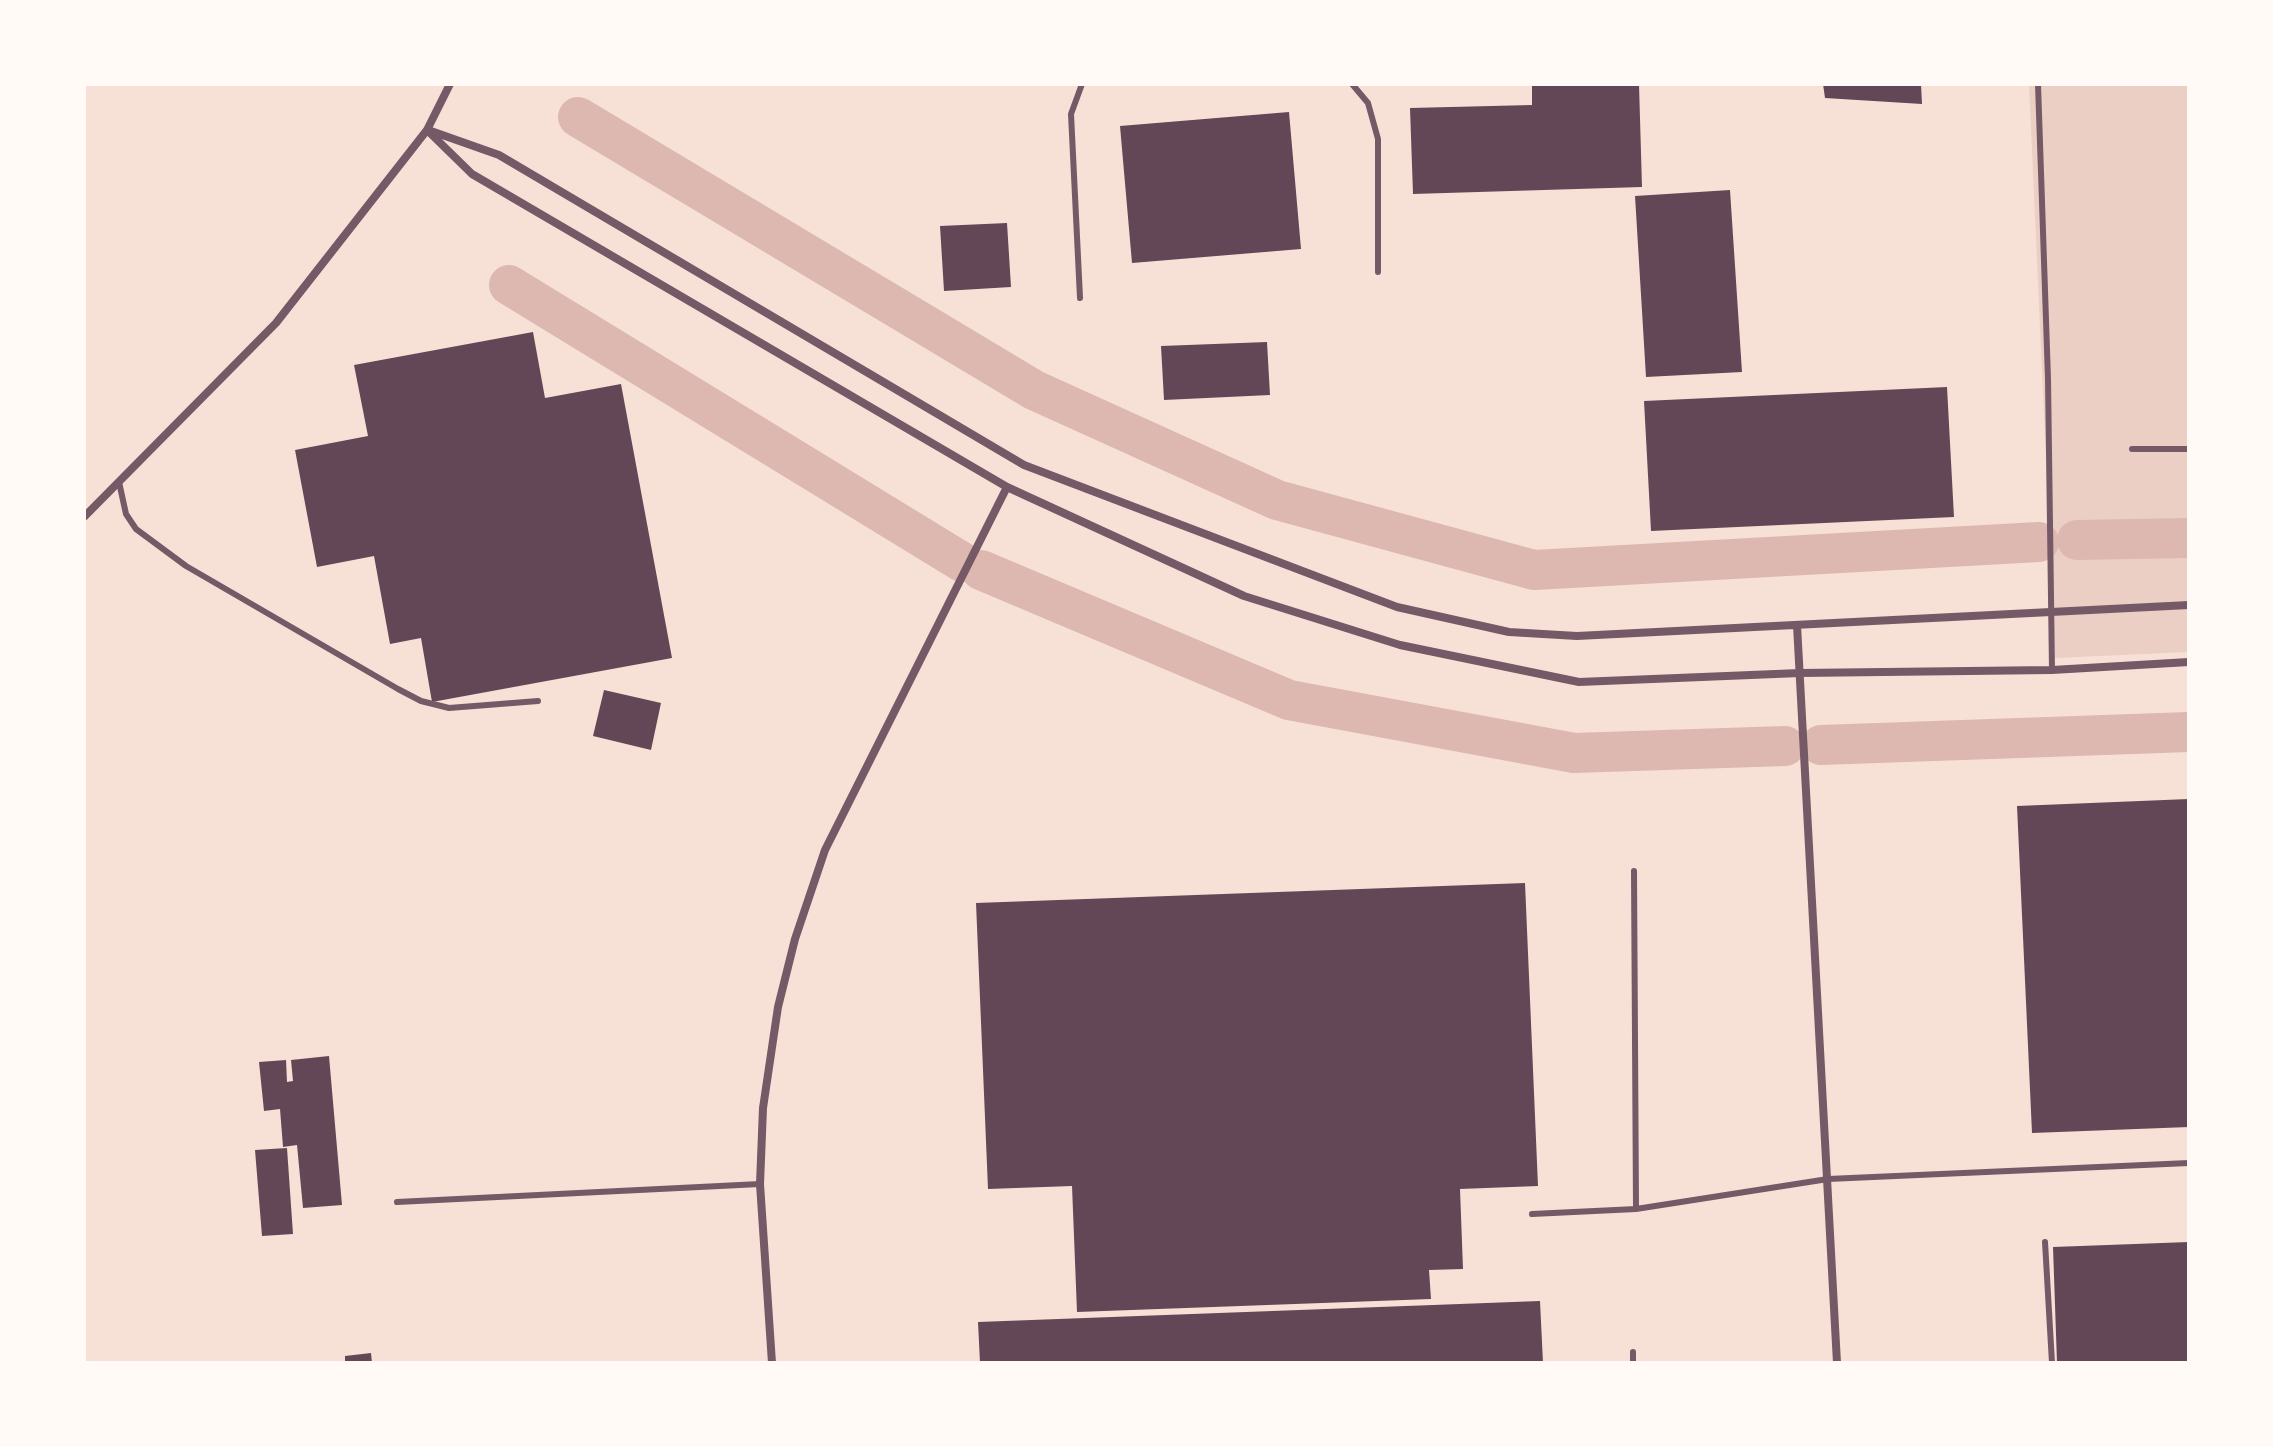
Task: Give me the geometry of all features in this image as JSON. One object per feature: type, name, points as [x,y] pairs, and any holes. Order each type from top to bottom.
[{"type":"street","points":[[84,517],[276,323],[427,130],[450,84]]},
{"type":"street","points":[[427,130],[472,174],[1007,487],[1244,596],[1400,645],[1579,682],[1800,673],[2052,670],[2189,662]]},
{"type":"street","points":[[427,130],[499,155],[1024,465],[1397,607],[1509,632],[1577,636],[2189,605]]},
{"type":"street","points":[[772,1363],[760,1184],[763,1108],[778,1007],[795,939],[825,850],[1007,487]]},
{"type":"street","points":[[1797,625],[1837,1363]]},
{"type":"lane","points":[[1080,298],[1071,114],[1082,84]]},
{"type":"lane","points":[[1352,84],[1368,103],[1378,139],[1378,272]]},
{"type":"lane","points":[[2038,84],[2048,379],[2052,670]]},
{"type":"lane","points":[[2132,449],[2189,449]]},
{"type":"lane","points":[[119,482],[126,514],[136,529],[186,566],[398,689],[421,701],[449,708],[538,701]]},
{"type":"lane","points":[[1634,871],[1636,1209]]},
{"type":"lane","points":[[1532,1214],[1636,1209],[1828,1179],[2189,1163]]},
{"type":"lane","points":[[397,1202],[760,1184]]},
{"type":"lane","points":[[2045,1242],[2052,1363]]},
{"type":"lane","points":[[1633,1352],[1633,1363]]},
{"type":"shaded area","points":[[2029,84],[2189,84],[2189,652],[2055,658]]},
{"type":"building","points":[[1532,84],[1639,84],[1642,187],[1413,194],[1410,108],[1532,105]]},
{"type":"building","points":[[1823,84],[1921,84],[1922,104],[1825,98]]},
{"type":"building","points":[[1289,112],[1301,249],[1132,263],[1120,126]]},
{"type":"building","points":[[1730,190],[1742,372],[1646,377],[1635,196]]},
{"type":"building","points":[[1007,223],[1011,287],[944,291],[940,226]]},
{"type":"building","points":[[533,332],[545,398],[621,384],[672,658],[432,702],[421,638],[390,644],[374,556],[317,567],[295,450],[368,436],[354,365]]},
{"type":"building","points":[[1267,342],[1270,395],[1164,400],[1161,346]]},
{"type":"building","points":[[1947,387],[1954,517],[1651,531],[1644,401]]},
{"type":"building","points":[[604,690],[661,703],[651,750],[593,736]]},
{"type":"building","points":[[2189,799],[2189,1127],[2032,1133],[2017,806]]},
{"type":"building","points":[[1525,883],[1538,1186],[1460,1189],[1463,1269],[1429,1270],[1431,1299],[1077,1312],[1072,1186],[988,1189],[976,903]]},
{"type":"building","points":[[329,1056],[342,1205],[303,1208],[297,1145],[283,1147],[280,1109],[264,1111],[259,1062],[286,1060],[287,1082],[293,1081],[291,1060]]},
{"type":"building","points":[[287,1148],[293,1234],[262,1236],[255,1150]]},
{"type":"building","points":[[2189,1242],[2189,1363],[2057,1363],[2053,1247]]},
{"type":"building","points":[[1540,1301],[1543,1363],[980,1363],[978,1322]]},
{"type":"building","points":[[371,1353],[372,1363],[345,1363],[345,1356]]},
{"type":"waterway","points":[[578,117],[1034,390],[1277,500],[1534,570],[2039,542]]},
{"type":"waterway","points":[[509,285],[962,562]]},
{"type":"waterway","points":[[2077,540],[2189,538]]},
{"type":"waterway","points":[[981,570],[1289,700],[1574,753],[1785,746]]},
{"type":"waterway","points":[[1821,745],[2189,732]]}]
